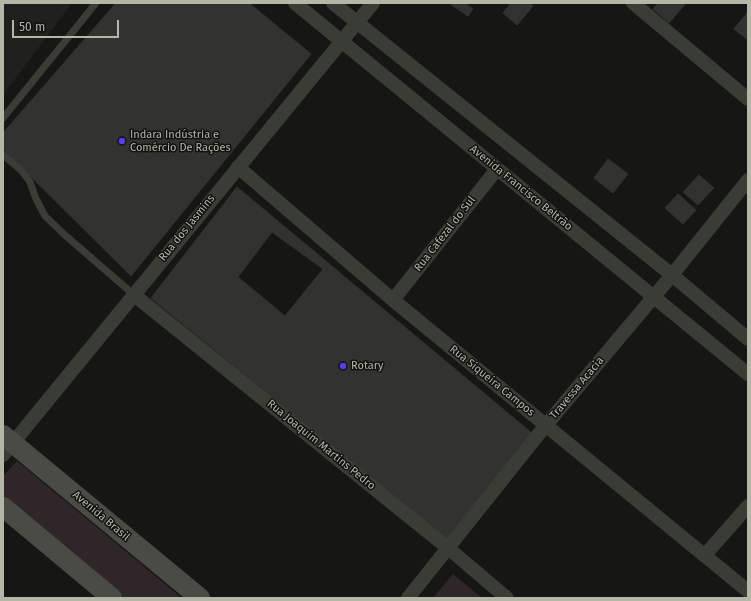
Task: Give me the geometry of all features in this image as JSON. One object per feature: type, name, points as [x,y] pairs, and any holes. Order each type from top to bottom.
[{"type":"main road","name":"Avenida Brasil","points":[[6,444],[200,598]]},
{"type":"main road","points":[[3,508],[112,598]]},
{"type":"street","name":"Avenida Francisco Beltrão","points":[[295,3],[748,374]]},
{"type":"street","points":[[333,3],[748,339]]},
{"type":"street","name":"Rua dos Jasmins","points":[[6,444],[133,294],[373,3]]},
{"type":"street","points":[[636,4],[748,99]]},
{"type":"street","name":"Rua Siqueira Campos","points":[[238,167],[393,300],[748,591]]},
{"type":"street","name":"Rua Cafezal do Sul","points":[[393,300],[497,169]]},
{"type":"street","name":"Travessa Acacia","points":[[408,598],[546,425],[672,276],[748,180]]},
{"type":"street","name":"Rua Joaquim Martins Pedro","points":[[133,294],[448,548],[507,598]]},
{"type":"street","points":[[705,555],[748,506]]},
{"type":"lane","points":[[3,118],[96,3]]},
{"type":"lane","points":[[3,155],[21,170],[30,182],[36,199],[45,216],[133,294]]},
{"type":"shaded area","points":[[3,3],[72,3],[3,95]]},
{"type":"shaded area","points":[[17,461],[182,598],[123,598],[3,498],[3,476]]},
{"type":"shaded area","points":[[453,574],[482,598],[433,598]]},
{"type":"building","name":"Indara Indústria e Comércio De Rações","points":[[116,3],[249,3],[311,54],[131,276],[3,149],[3,133]]},
{"type":"building","points":[[449,3],[465,3],[473,9],[468,16]]},
{"type":"building","points":[[511,3],[529,3],[533,6],[517,25],[503,13]]},
{"type":"building","points":[[658,3],[686,3],[669,23],[653,9]]},
{"type":"building","points":[[747,13],[748,14],[748,40],[734,29]]},
{"type":"building","points":[[608,159],[628,174],[613,193],[594,178]]},
{"type":"building","points":[[699,175],[714,188],[698,205],[683,192]]},
{"type":"building","name":"Rotary","points":[[237,187],[533,434],[447,540],[151,298]]},
{"type":"building","points":[[678,194],[696,210],[683,224],[665,208]]},
{"type":"building","points":[[272,232],[323,269],[285,316],[238,277]]},
{"type":"place","name":"Indara Indústria e Comércio De Rações","points":[[122,141]]},
{"type":"place","name":"Rotary","points":[[343,366]]}]
